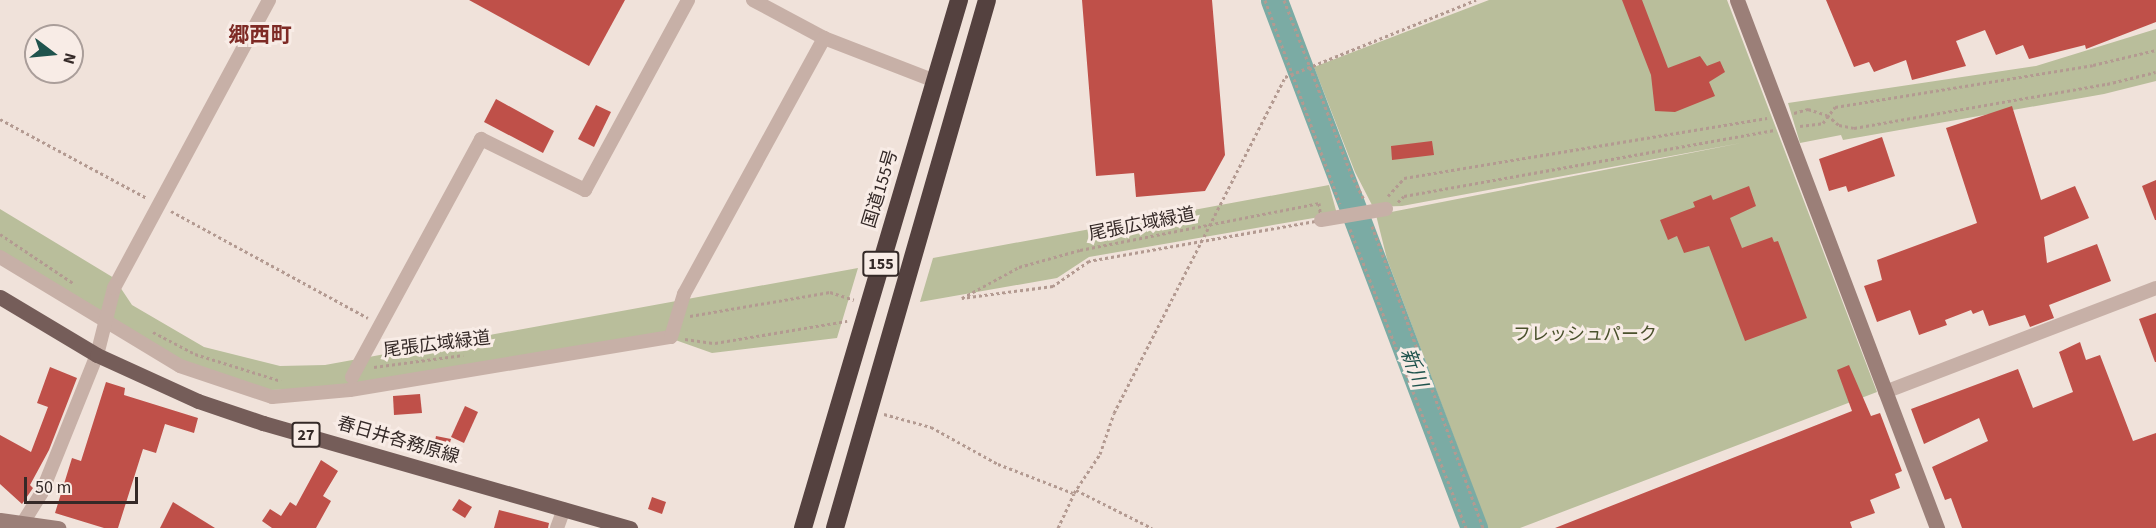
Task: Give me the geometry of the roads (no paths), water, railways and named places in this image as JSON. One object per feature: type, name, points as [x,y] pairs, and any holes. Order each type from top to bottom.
[{"type":"highway","name":"国道155号","points":[[803,528],[959,0]]},
{"type":"highway","name":"155","points":[[835,528],[987,0]]},
{"type":"main road","name":"春日井各務原線","points":[[0,297],[97,355],[188,397],[262,423],[630,528]]},
{"type":"street","points":[[24,521],[41,494],[97,355],[114,288],[270,0]]},
{"type":"street","points":[[352,377],[481,139],[585,190],[688,0]]},
{"type":"street","points":[[753,0],[824,38],[935,81]]},
{"type":"street","points":[[1737,0],[1937,528]]},
{"type":"street","points":[[0,257],[180,366],[272,397],[350,390],[671,337],[673,319],[824,38]]},
{"type":"street","points":[[1321,220],[1386,209]]},
{"type":"street","points":[[1885,392],[2156,288]]},
{"type":"street","points":[[556,528],[564,509]]},
{"type":"street","points":[[0,520],[24,521],[58,528]]},
{"type":"waterway","name":"新川","points":[[1274,0],[1474,528]]},
{"type":"district","name":"郷西町","points":[[260,35]]},
{"type":"park label","name":"フレッシュパーク","points":[[1585,335]]}]
